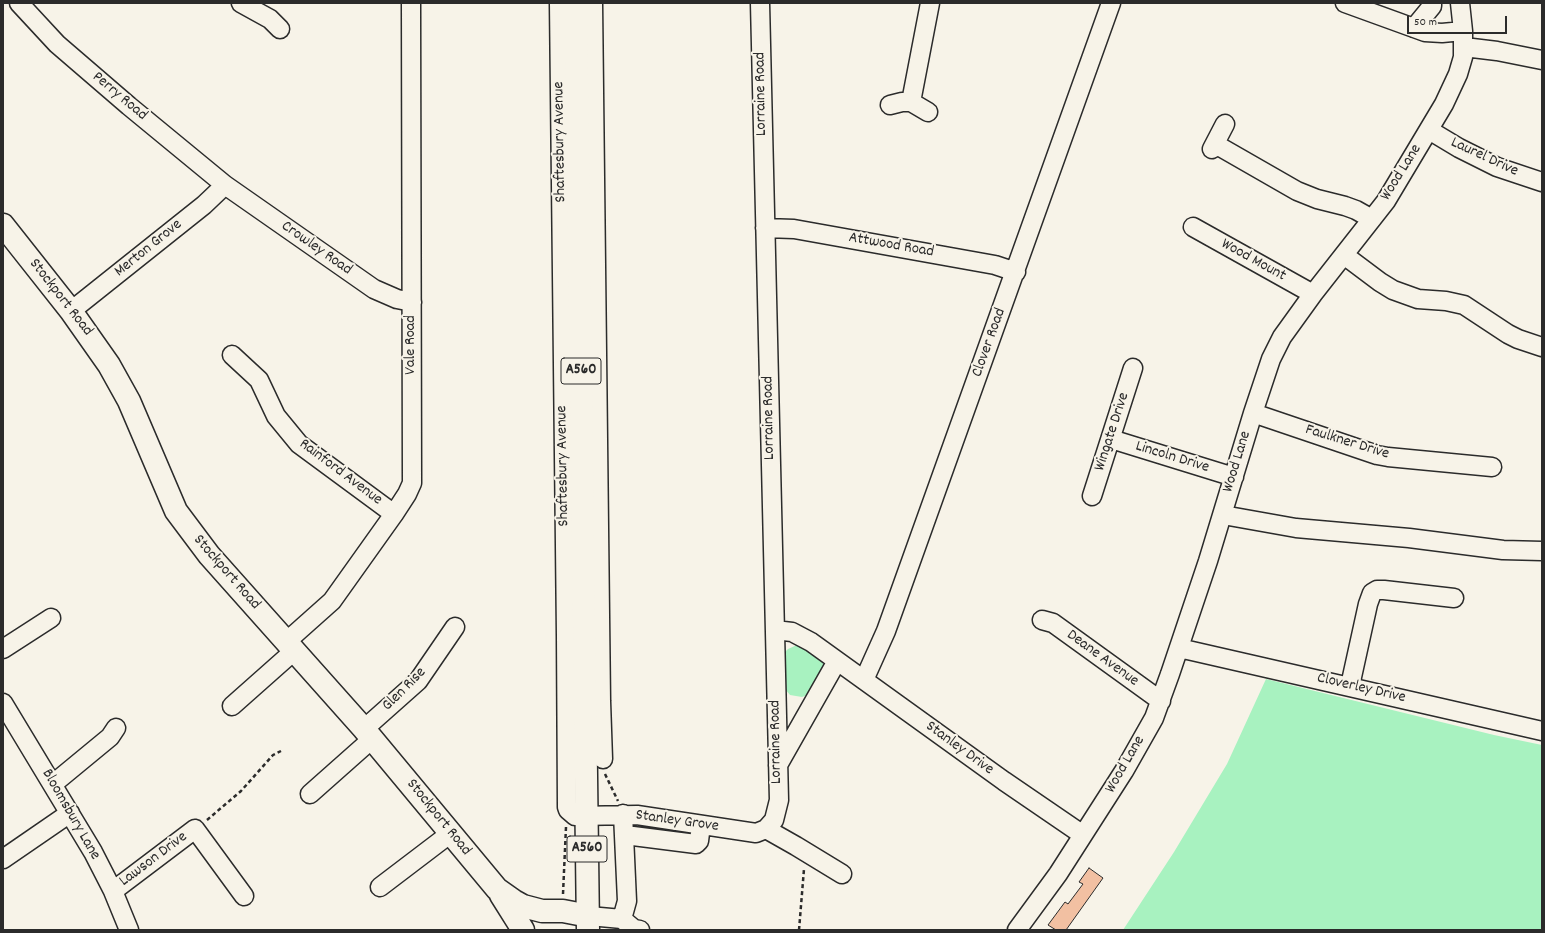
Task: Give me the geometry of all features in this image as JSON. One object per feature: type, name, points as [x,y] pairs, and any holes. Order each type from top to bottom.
[{"type":"main road","name":"Shaftesbury Avenue","points":[[576,3],[593,719],[589,756],[577,813],[589,923]]},
{"type":"main road","name":"Stockport Road","points":[[3,225],[98,347],[126,396],[176,511],[209,554],[368,734],[451,833],[497,889],[523,930]]},
{"type":"main road","name":"Stockport Road","points":[[497,889],[510,899],[523,906],[542,911],[563,911],[589,923]]},
{"type":"street","name":"Perry Road","points":[[19,3],[57,44],[129,106],[225,185]]},
{"type":"street","points":[[242,3],[270,19],[281,29]]},
{"type":"street","name":"Vale Road","points":[[232,706],[332,601],[394,514],[412,483],[411,3]]},
{"type":"street","name":"Shaftesbury Avenue","points":[[559,3],[589,756]]},
{"type":"street","name":"Shaftesbury Avenue","points":[[593,3],[593,719]]},
{"type":"street","name":"Lorraine Road","points":[[760,3],[778,766],[778,808],[774,820],[766,829]]},
{"type":"street","points":[[911,102],[930,3]]},
{"type":"street","name":"Clover Road","points":[[864,680],[886,631],[1016,272],[1111,3]]},
{"type":"street","points":[[1345,3],[1414,28],[1463,39],[1497,51],[1542,60]]},
{"type":"street","points":[[1414,28],[1432,6],[1432,3]]},
{"type":"street","name":"Wood Lane","points":[[1016,930],[1058,874],[1124,771],[1154,718],[1179,648],[1253,413],[1276,348],[1282,336],[1313,294],[1372,219],[1396,184],[1429,130],[1458,74],[1461,65],[1463,39],[1460,3]]},
{"type":"street","points":[[890,105],[902,102],[911,102],[928,112]]},
{"type":"street","points":[[1225,124],[1213,147],[1297,191],[1317,199],[1356,210],[1372,219]]},
{"type":"street","name":"Laurel Drive","points":[[1429,130],[1459,148],[1497,167],[1542,182]]},
{"type":"street","name":"Crowley Road","points":[[225,185],[374,289],[397,299],[412,302]]},
{"type":"street","name":"Merton Grove","points":[[71,311],[204,205],[225,185]]},
{"type":"street","name":"Wood Mount","points":[[1193,227],[1313,294]]},
{"type":"street","name":"Attwood Road","points":[[765,228],[794,229],[995,265],[1016,272]]},
{"type":"street","points":[[1344,255],[1394,290],[1418,299],[1446,301],[1464,305],[1518,340],[1542,347]]},
{"type":"street","name":"Rainford Avenue","points":[[232,355],[259,380],[273,412],[299,444],[394,514]]},
{"type":"street","name":"Wingate Drive","points":[[1092,496],[1133,368]]},
{"type":"street","name":"Faulkner Drive","points":[[1253,413],[1377,455],[1492,466]]},
{"type":"street","name":"Lincoln Drive","points":[[1111,439],[1234,477]]},
{"type":"street","points":[[1222,514],[1296,528],[1409,538],[1503,550],[1542,551]]},
{"type":"street","points":[[1350,686],[1368,604],[1372,593],[1377,590],[1384,590],[1454,598]]},
{"type":"street","points":[[3,649],[51,618]]},
{"type":"street","name":"Deane Avenue","points":[[1042,620],[1053,623],[1160,701]]},
{"type":"street","name":"Glen Rise","points":[[310,794],[418,681],[455,627]]},
{"type":"street","name":"Stanley Drive","points":[[775,630],[786,631],[800,636],[864,680],[1004,782],[1083,835]]},
{"type":"street","name":"Cloverley Drive","points":[[1179,648],[1542,731]]},
{"type":"street","points":[[778,766],[837,661]]},
{"type":"street","name":"Bloomsbury Lane","points":[[3,703],[93,852],[113,891],[129,930]]},
{"type":"street","points":[[52,784],[110,737],[116,728]]},
{"type":"street","points":[[3,859],[70,813]]},
{"type":"street","name":"Stanley Grove","points":[[577,813],[637,815],[751,833],[756,833],[766,829]]},
{"type":"street","points":[[622,919],[627,901],[623,814]]},
{"type":"street","points":[[624,835],[696,844],[699,841],[701,825]]},
{"type":"street","points":[[195,829],[244,896]]},
{"type":"street","name":"Lawson Drive","points":[[113,891],[195,829]]},
{"type":"street","points":[[766,829],[842,874]]},
{"type":"street","points":[[380,887],[451,833]]},
{"type":"street","points":[[589,923],[622,919],[634,929],[640,930]]},
{"type":"path","points":[[195,829],[241,791],[273,755],[281,751]]},
{"type":"path","points":[[589,756],[605,776],[617,798],[623,814]]},
{"type":"path","points":[[564,892],[566,820],[577,813]]},
{"type":"path","points":[[799,930],[804,868],[808,853]]},
{"type":"green space","points":[[801,645],[822,660],[823,663],[823,669],[810,694],[802,697],[790,695],[784,688],[784,653],[788,649]]},
{"type":"green space","points":[[1266,679],[1494,735],[1542,745],[1542,930],[1123,930],[1174,852],[1227,764]]},
{"type":"building","points":[[1089,868],[1103,878],[1066,930],[1056,930],[1048,925],[1065,902],[1068,904],[1083,884],[1079,882]]}]
